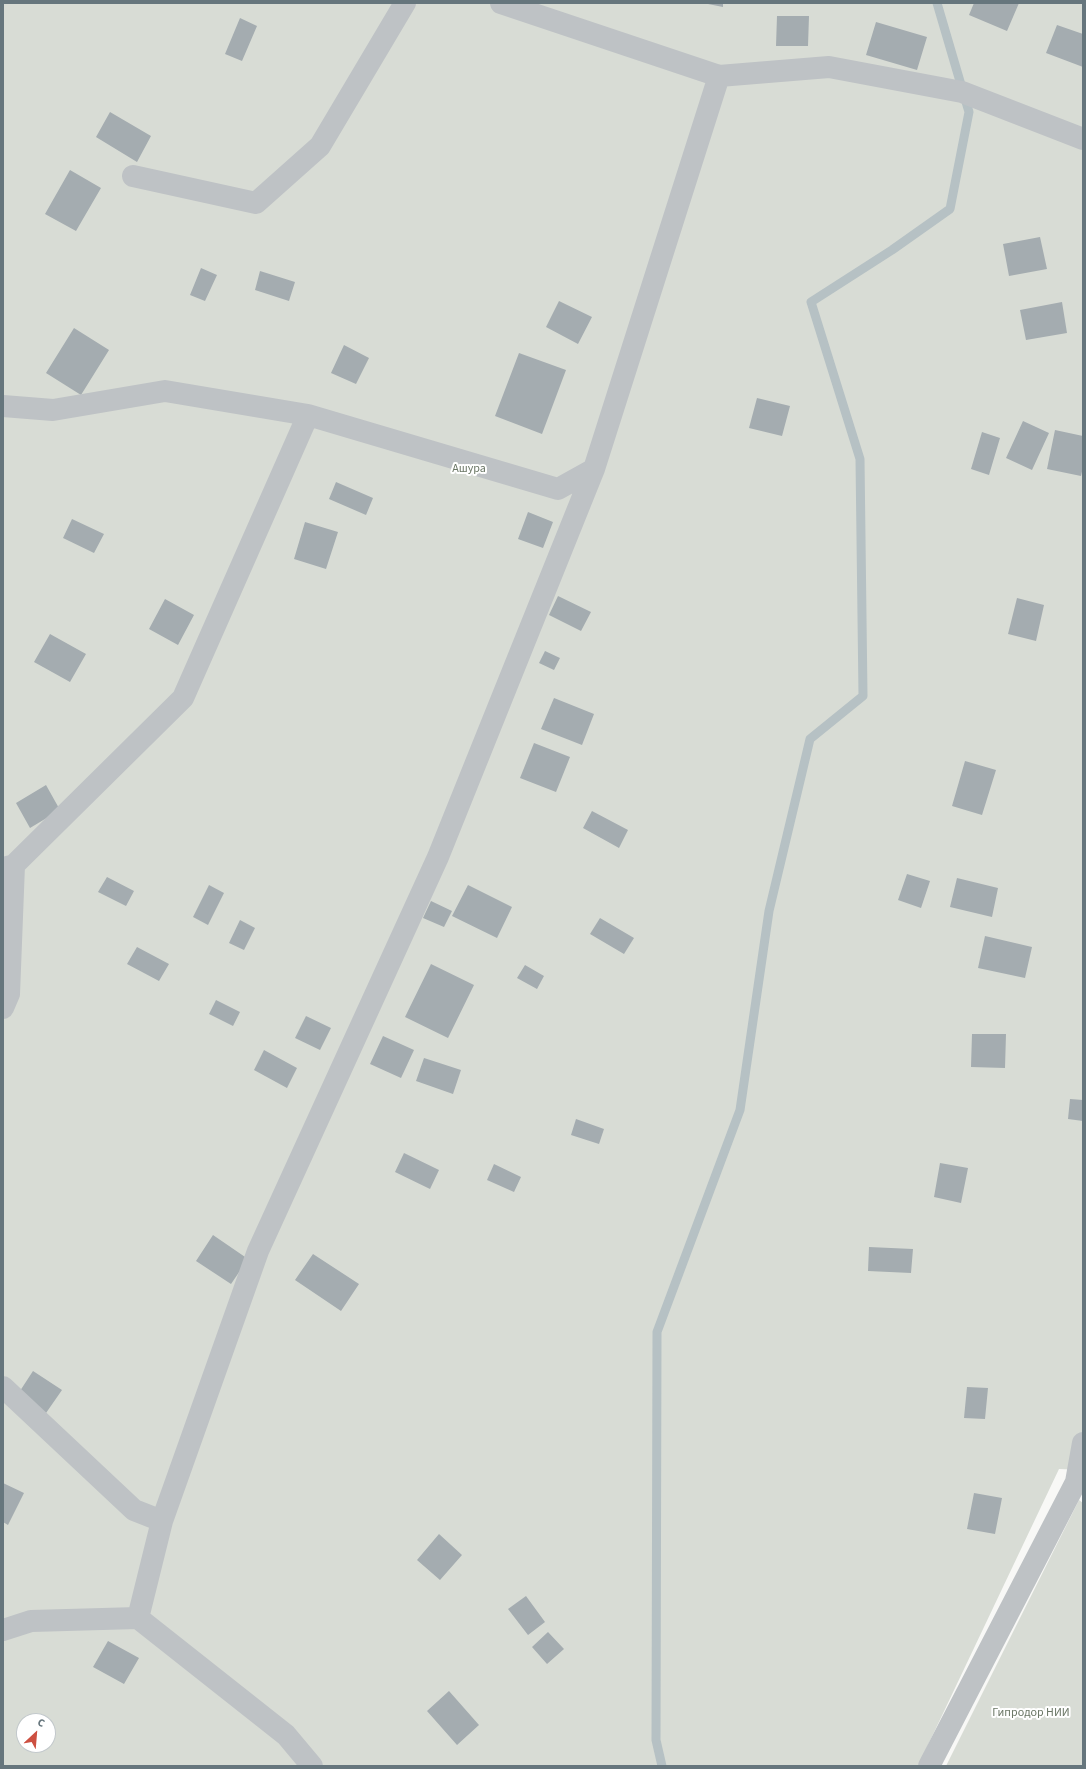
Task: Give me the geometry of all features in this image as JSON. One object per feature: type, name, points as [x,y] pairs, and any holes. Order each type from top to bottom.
[{"type":"street","points":[[133,176],[256,204],[320,146],[405,3]]},
{"type":"street","points":[[502,3],[719,76],[829,67],[962,92],[1083,139]]},
{"type":"street","points":[[138,1618],[162,1521],[258,1251],[438,857],[594,469],[719,76]]},
{"type":"street","points":[[3,406],[53,410],[164,391],[308,415],[558,489],[594,469]]},
{"type":"street","points":[[3,1008],[9,994],[8,866],[183,698],[308,415]]},
{"type":"street","points":[[3,1387],[134,1510],[162,1521]]},
{"type":"street","points":[[929,1766],[1079,1484],[1083,1443]]},
{"type":"street","points":[[3,1630],[31,1621],[138,1618],[286,1735],[312,1766]]},
{"type":"green space","name":"Ашура","points":[[3,3],[1083,3],[1083,1470],[1059,1469],[918,1766],[3,1766]]},
{"type":"green space","name":"Гипродор НИИ","points":[[1079,1500],[1083,1503],[1083,1766],[946,1766]]},
{"type":"building","points":[[703,3],[723,3],[723,7]]},
{"type":"building","points":[[974,3],[1019,3],[1007,31],[969,15]]},
{"type":"building","points":[[777,16],[809,16],[808,46],[776,46]]},
{"type":"building","points":[[240,18],[257,26],[242,61],[225,54]]},
{"type":"building","points":[[876,22],[927,37],[917,70],[866,55]]},
{"type":"building","points":[[1057,25],[1083,34],[1083,67],[1046,53]]},
{"type":"building","points":[[110,112],[151,136],[137,162],[96,137]]},
{"type":"building","points":[[70,170],[101,188],[76,231],[45,214]]},
{"type":"building","points":[[1040,237],[1047,269],[1009,276],[1003,244]]},
{"type":"building","points":[[201,268],[217,275],[205,301],[190,295]]},
{"type":"building","points":[[260,271],[295,282],[289,301],[255,290]]},
{"type":"building","points":[[559,301],[592,317],[578,344],[546,327]]},
{"type":"building","points":[[1062,302],[1067,333],[1026,340],[1020,310]]},
{"type":"building","points":[[74,328],[109,350],[81,395],[46,373]]},
{"type":"building","points":[[344,345],[369,358],[356,384],[331,373]]},
{"type":"building","points":[[519,353],[566,370],[542,434],[495,416]]},
{"type":"building","points":[[757,398],[790,406],[782,436],[749,428]]},
{"type":"building","points":[[1023,421],[1049,433],[1032,470],[1006,458]]},
{"type":"building","points":[[1055,430],[1083,436],[1083,467],[1081,476],[1047,469]]},
{"type":"building","points":[[982,432],[1000,438],[989,475],[971,469]]},
{"type":"building","points":[[336,482],[373,498],[366,515],[329,499]]},
{"type":"building","points":[[528,512],[553,522],[543,548],[518,539]]},
{"type":"building","points":[[72,519],[104,534],[94,553],[63,538]]},
{"type":"building","points":[[305,522],[338,532],[326,569],[294,559]]},
{"type":"building","points":[[558,596],[591,612],[581,631],[549,615]]},
{"type":"building","points":[[1017,598],[1044,605],[1036,641],[1008,634]]},
{"type":"building","points":[[165,599],[194,615],[178,645],[149,629]]},
{"type":"building","points":[[50,634],[86,654],[70,682],[34,662]]},
{"type":"building","points":[[545,651],[560,658],[554,670],[539,663]]},
{"type":"building","points":[[554,698],[594,714],[582,745],[541,729]]},
{"type":"building","points":[[534,743],[570,757],[556,792],[520,778]]},
{"type":"building","points":[[965,761],[996,770],[982,815],[952,806]]},
{"type":"building","points":[[46,785],[60,810],[30,828],[16,803]]},
{"type":"building","points":[[592,811],[628,830],[619,848],[583,828]]},
{"type":"building","points":[[907,874],[930,881],[921,908],[898,900]]},
{"type":"building","points":[[107,877],[134,891],[126,906],[98,892]]},
{"type":"building","points":[[957,878],[998,888],[992,917],[950,907]]},
{"type":"building","points":[[209,885],[224,893],[208,925],[193,917]]},
{"type":"building","points":[[468,885],[512,907],[497,938],[452,916]]},
{"type":"building","points":[[431,901],[452,911],[444,927],[423,918]]},
{"type":"building","points":[[600,918],[634,938],[624,954],[590,934]]},
{"type":"building","points":[[240,920],[255,928],[244,950],[229,943]]},
{"type":"building","points":[[985,936],[1032,947],[1025,978],[978,968]]},
{"type":"building","points":[[137,947],[169,964],[159,981],[127,964]]},
{"type":"building","points":[[431,964],[474,985],[448,1038],[405,1017]]},
{"type":"building","points":[[525,965],[544,976],[537,989],[517,978]]},
{"type":"building","points":[[216,1000],[240,1012],[233,1026],[209,1014]]},
{"type":"building","points":[[306,1016],[331,1028],[320,1050],[295,1038]]},
{"type":"building","points":[[972,1034],[1006,1034],[1005,1068],[971,1067]]},
{"type":"building","points":[[383,1036],[414,1050],[401,1078],[370,1064]]},
{"type":"building","points":[[264,1050],[297,1068],[287,1088],[254,1070]]},
{"type":"building","points":[[424,1058],[461,1070],[453,1094],[416,1081]]},
{"type":"building","points":[[1070,1099],[1083,1100],[1083,1121],[1068,1119]]},
{"type":"building","points":[[576,1119],[604,1129],[599,1144],[571,1135]]},
{"type":"building","points":[[404,1153],[439,1170],[430,1189],[395,1172]]},
{"type":"building","points":[[940,1163],[968,1168],[961,1203],[934,1197]]},
{"type":"building","points":[[494,1164],[521,1177],[514,1192],[487,1180]]},
{"type":"building","points":[[213,1235],[248,1259],[231,1284],[196,1261]]},
{"type":"building","points":[[869,1247],[913,1249],[911,1273],[868,1271]]},
{"type":"building","points":[[313,1254],[359,1284],[341,1311],[295,1280]]},
{"type":"building","points":[[33,1371],[62,1390],[46,1413],[18,1394]]},
{"type":"building","points":[[967,1387],[988,1388],[985,1419],[964,1418]]},
{"type":"building","points":[[3,1483],[24,1493],[8,1525],[3,1522]]},
{"type":"building","points":[[974,1493],[1002,1498],[995,1534],[967,1529]]},
{"type":"building","points":[[439,1534],[462,1555],[440,1580],[417,1560]]},
{"type":"building","points":[[526,1596],[545,1622],[528,1635],[508,1609]]},
{"type":"building","points":[[548,1632],[564,1649],[547,1664],[532,1647]]},
{"type":"building","points":[[108,1641],[139,1658],[124,1684],[93,1667]]},
{"type":"building","points":[[449,1691],[479,1725],[457,1745],[427,1711]]},
{"type":"waterway","points":[[662,1766],[656,1740],[657,1332],[740,1110],[769,911],[810,739],[863,696],[860,459],[811,302],[892,250],[950,209],[969,112],[937,3]]}]
